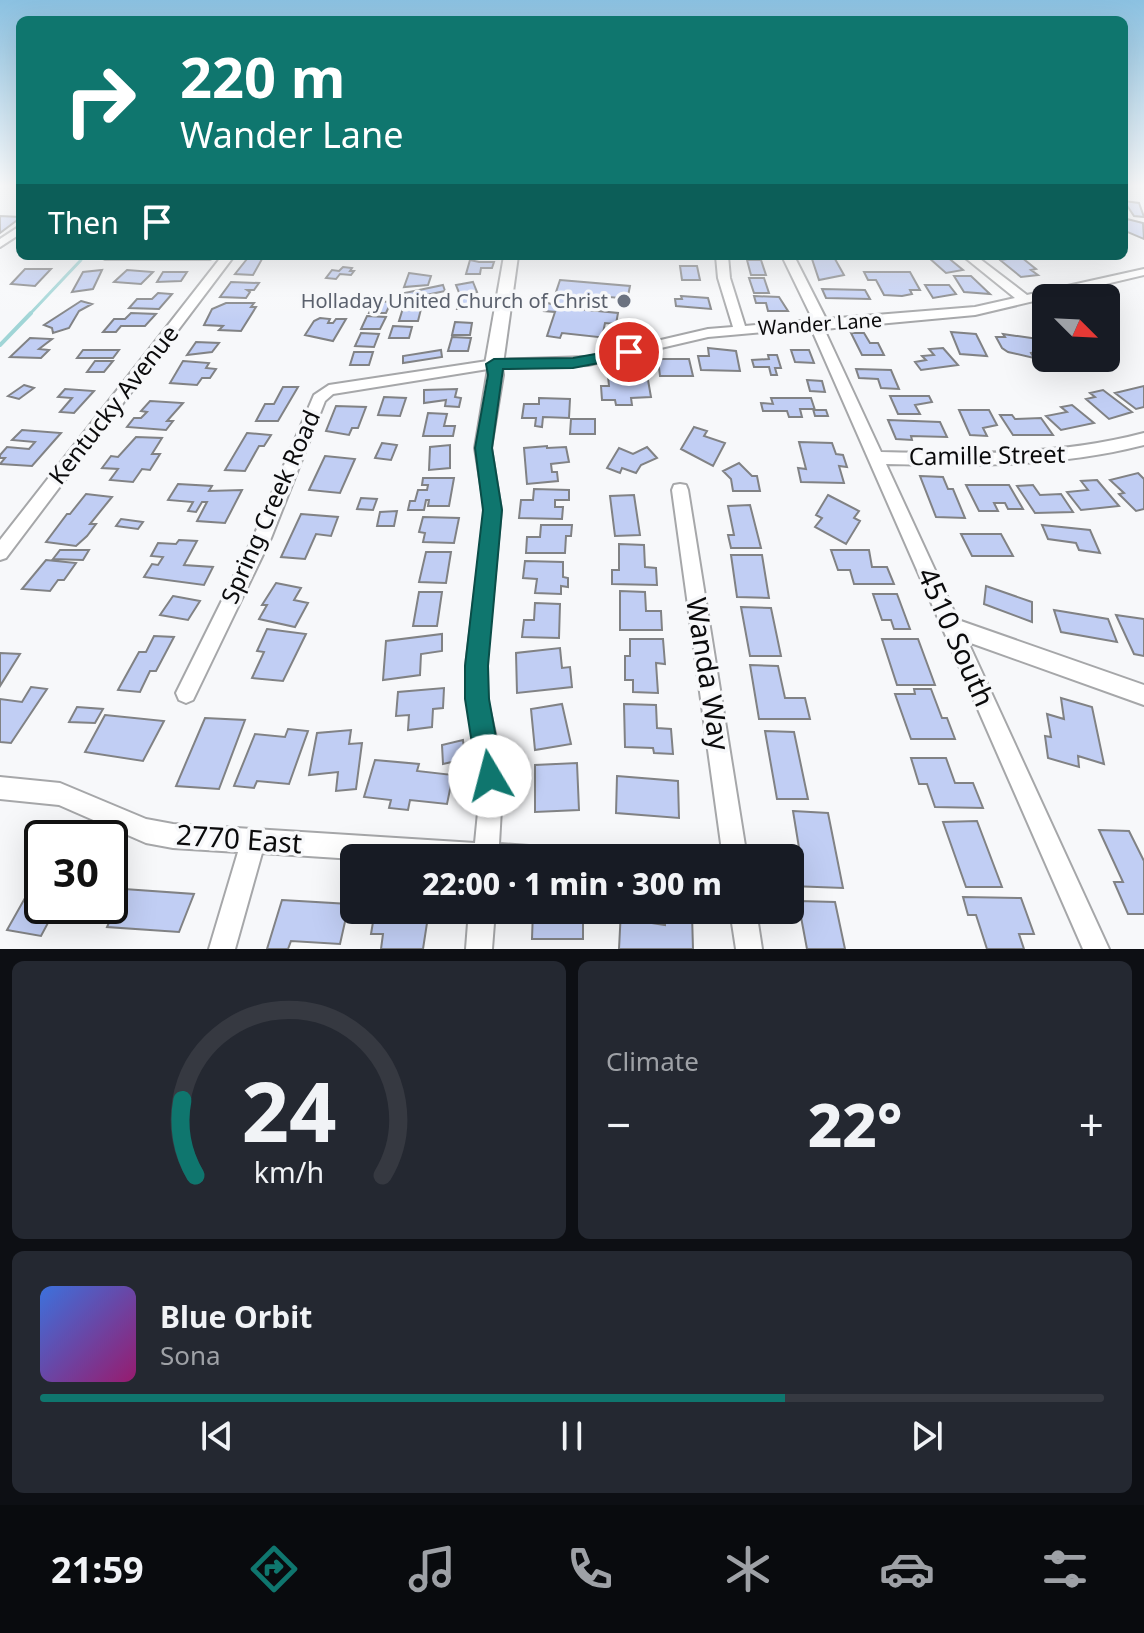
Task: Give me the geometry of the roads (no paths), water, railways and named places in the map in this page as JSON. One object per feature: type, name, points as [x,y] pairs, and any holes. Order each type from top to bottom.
[{"type":"street","points":[[0,246],[16,232]]},
{"type":"street","name":"Kentucky Avenue","points":[[0,553],[225,260]]},
{"type":"street","points":[[487,844],[490,759],[477,699],[476,666],[493,510],[483,448],[510,260]]},
{"type":"street","points":[[722,260],[724,278],[740,330]]},
{"type":"street","name":"4510 South","points":[[790,260],[1096,949]]},
{"type":"street","points":[[974,260],[1025,300]]},
{"type":"street","name":"Wander Lane","points":[[494,364],[588,361],[692,335],[975,311],[1085,283],[1144,272]]},
{"type":"street","name":"Spring Creek Road","points":[[186,693],[262,538],[323,393],[494,364]]},
{"type":"street","name":"Camille Street","points":[[876,458],[1056,457],[1144,439]]},
{"type":"street","name":"Wanda Way","points":[[680,490],[733,844]]},
{"type":"street","points":[[952,627],[1144,695]]},
{"type":"street","name":"2770 East","points":[[0,788],[60,794],[146,831],[340,847]]},
{"type":"street","points":[[222,949],[253,841]]},
{"type":"street","points":[[479,949],[481,924]]},
{"type":"street","points":[[745,924],[749,949]]},
{"type":"waterway","points":[[29,315],[81,260]]},
{"type":"waterway","points":[[0,345],[31,313]]},
{"type":"place","name":"Holladay United Church of Christ","points":[[624,301]]}]
